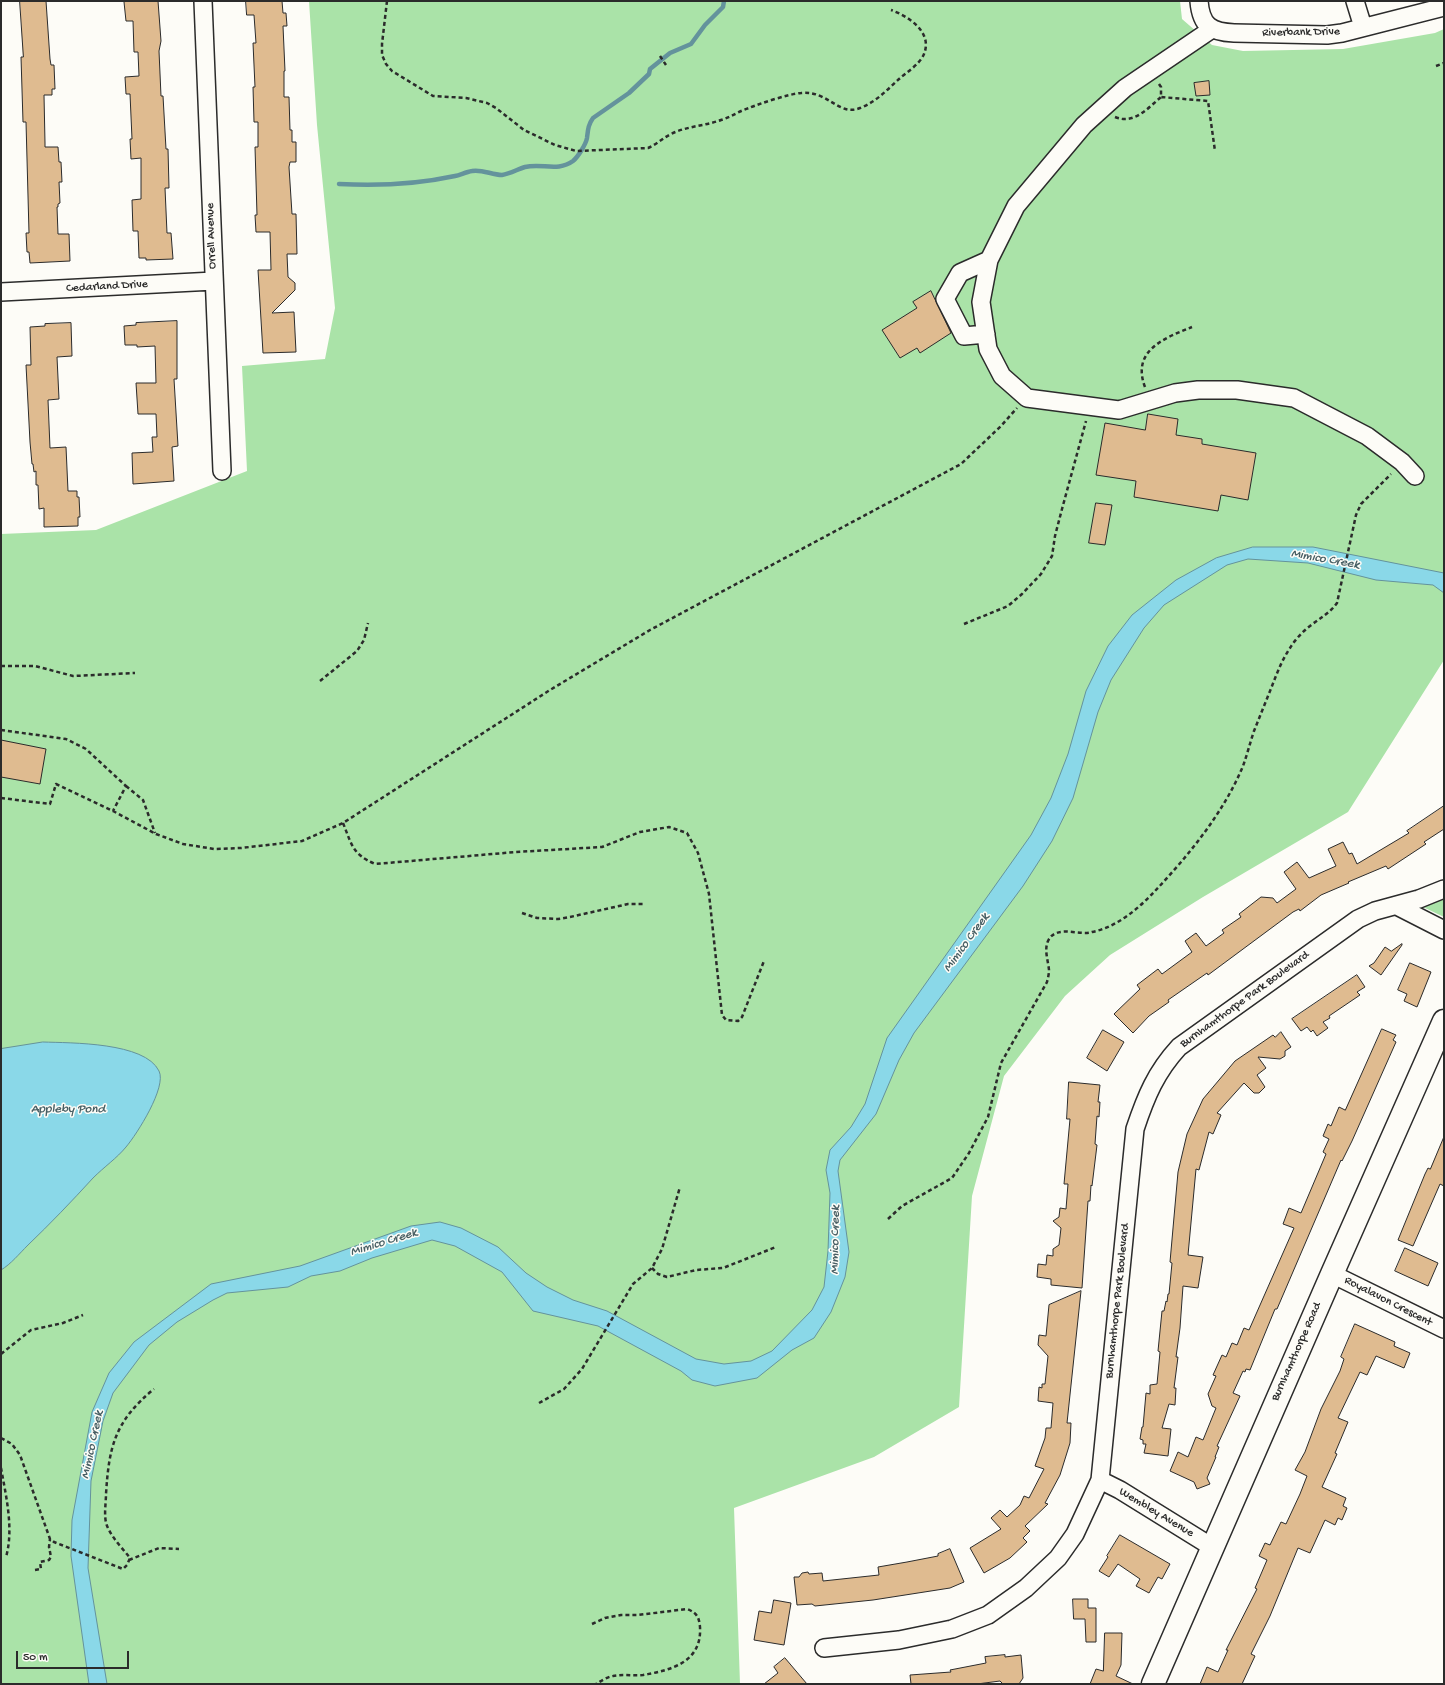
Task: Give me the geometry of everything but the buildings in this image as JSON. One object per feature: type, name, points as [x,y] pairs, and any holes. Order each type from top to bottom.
[{"type":"main road","name":"Burnhamthorpe Road","points":[[1153,1684],[1444,1021]]},
{"type":"street","name":"Orrell Avenue","points":[[203,1],[222,471]]},
{"type":"street","points":[[1199,1],[1202,14],[1212,29],[1125,88],[1084,125],[1016,206],[989,260],[981,302],[988,349],[1002,376],[1027,398],[1119,410],[1175,393],[1198,390],[1237,390],[1294,398],[1367,436],[1402,462],[1415,476]]},
{"type":"street","points":[[1354,1],[1363,27]]},
{"type":"street","name":"Riverbank Drive","points":[[1212,29],[1234,33],[1327,35],[1342,33],[1444,6]]},
{"type":"street","points":[[986,334],[964,336],[945,299],[960,273],[989,260]]},
{"type":"street","name":"Cedarland Drive","points":[[1,292],[214,281]]},
{"type":"street","name":"Burnhamthorpe Park Boulevard","points":[[824,1648],[899,1640],[944,1631],[988,1615],[1026,1588],[1058,1558],[1075,1534],[1100,1480],[1135,1128],[1146,1097],[1154,1081],[1166,1061],[1179,1047],[1358,919],[1375,911],[1419,900],[1444,889]]},
{"type":"street","points":[[1397,906],[1444,930]]},
{"type":"street","name":"Royalavon Crescent","points":[[1332,1274],[1444,1329]]},
{"type":"street","name":"Wembley Avenue","points":[[1100,1480],[1120,1490],[1212,1547]]},
{"type":"path","points":[[387,1],[382,55],[386,64],[392,71],[433,96],[466,98],[487,103],[496,108],[524,130],[555,145],[582,152],[648,148],[672,134],[722,120],[748,108],[801,93],[820,95],[842,109],[849,110],[858,109],[872,103],[919,62],[924,54],[925,39],[922,31],[916,24],[891,10]]},
{"type":"path","points":[[660,56],[666,65]]},
{"type":"path","points":[[1436,66],[1444,63]]},
{"type":"path","points":[[1151,70],[1161,87],[1161,97]]},
{"type":"path","points":[[1101,110],[1120,119],[1128,120],[1138,116],[1161,97],[1208,101],[1215,151]]},
{"type":"path","points":[[1150,401],[1142,379],[1142,366],[1147,353],[1161,340],[1192,327]]},
{"type":"path","points":[[1,798],[50,804],[56,784],[113,811],[156,834],[184,844],[214,849],[242,848],[302,841],[344,823],[550,690],[650,630],[961,464],[1001,426],[1027,398]]},
{"type":"path","points":[[964,624],[1008,606],[1041,574],[1052,556],[1060,516],[1090,406]]},
{"type":"path","points":[[888,1219],[902,1206],[952,1178],[969,1153],[988,1117],[1001,1063],[1047,982],[1049,971],[1046,947],[1048,940],[1055,933],[1062,931],[1092,933],[1118,922],[1137,908],[1167,878],[1222,809],[1233,789],[1280,665],[1290,648],[1300,636],[1310,626],[1332,611],[1337,603],[1342,587],[1353,524],[1361,504],[1402,462]]},
{"type":"path","points":[[320,681],[356,651],[364,640],[368,623]]},
{"type":"path","points":[[1,666],[35,666],[73,676],[135,673]]},
{"type":"path","points":[[1,730],[66,739],[86,749],[126,786],[144,800],[156,834]]},
{"type":"path","points":[[113,811],[126,786]]},
{"type":"path","points":[[344,823],[355,852],[363,859],[374,864],[516,852],[602,847],[640,832],[669,827],[687,833],[698,853],[709,894],[722,1015],[726,1020],[738,1021],[742,1017],[764,961]]},
{"type":"path","points":[[522,913],[537,918],[558,919],[628,904],[644,904]]},
{"type":"path","points":[[538,1403],[564,1389],[582,1369],[634,1284],[652,1268],[662,1249],[680,1186]]},
{"type":"path","points":[[652,1268],[658,1274],[667,1277],[696,1270],[723,1268],[776,1247]]},
{"type":"path","points":[[1,1354],[31,1330],[63,1323],[83,1315]]},
{"type":"path","points":[[50,1540],[107,1564],[123,1569],[127,1565],[130,1558],[107,1527],[105,1510],[108,1462],[118,1430],[138,1402],[154,1389]]},
{"type":"path","points":[[1,1438],[12,1444],[20,1455],[50,1540],[49,1547],[51,1557],[49,1560],[40,1562],[41,1568],[35,1570]]},
{"type":"path","points":[[1,1468],[10,1533],[10,1545],[6,1557]]},
{"type":"path","points":[[129,1560],[159,1548],[179,1549]]},
{"type":"path","points":[[592,1624],[605,1618],[621,1615],[638,1615],[687,1609],[695,1612],[699,1617],[700,1632],[698,1645],[694,1654],[687,1661],[664,1670],[643,1675],[612,1676],[596,1684]]},
{"type":"green space","points":[[309,1],[1180,1],[1182,19],[1212,45],[1243,51],[1343,49],[1435,33],[1444,29],[1444,660],[1348,812],[1203,897],[1110,955],[1065,996],[1004,1076],[972,1196],[959,1407],[874,1457],[734,1508],[740,1684],[1,1684],[1,534],[96,530],[247,471],[242,366],[325,359],[335,308],[317,125]]},
{"type":"green space","points":[[1444,891],[1444,917],[1423,907],[1425,897]]},
{"type":"water","name":"Mimico Creek","points":[[1253,547],[1313,547],[1444,573],[1444,593],[1433,585],[1376,580],[1308,563],[1248,559],[1227,565],[1164,605],[1144,628],[1111,680],[1098,712],[1073,798],[1052,841],[1023,886],[914,1033],[899,1060],[876,1114],[840,1160],[838,1171],[849,1252],[845,1277],[831,1312],[814,1338],[792,1350],[757,1378],[715,1386],[692,1380],[681,1371],[598,1326],[533,1311],[502,1272],[455,1246],[432,1240],[372,1258],[340,1271],[311,1276],[288,1287],[227,1293],[177,1322],[149,1345],[113,1393],[103,1421],[91,1481],[88,1568],[107,1684],[89,1684],[71,1556],[72,1520],[92,1412],[109,1373],[134,1342],[211,1284],[300,1266],[411,1226],[440,1222],[461,1228],[498,1247],[526,1273],[547,1287],[573,1300],[607,1311],[696,1359],[724,1364],[751,1361],[772,1351],[812,1310],[824,1287],[828,1251],[830,1193],[826,1170],[830,1150],[851,1127],[865,1104],[887,1038],[1031,835],[1051,798],[1068,754],[1086,691],[1108,646],[1132,615],[1176,580],[1216,558]]},
{"type":"water","name":"Appleby Pond","points":[[43,1042],[106,1046],[124,1049],[139,1054],[151,1061],[159,1071],[159,1088],[150,1110],[126,1147],[93,1178],[15,1259],[1,1270],[1,1049]]},
{"type":"waterway","points":[[339,184],[368,185],[412,183],[441,179],[470,171],[483,171],[502,175],[525,167],[556,167],[567,164],[575,159],[583,147],[587,138],[589,125],[593,118],[629,93],[649,74],[650,69],[670,53],[691,44],[705,25],[723,7],[724,1]]}]
